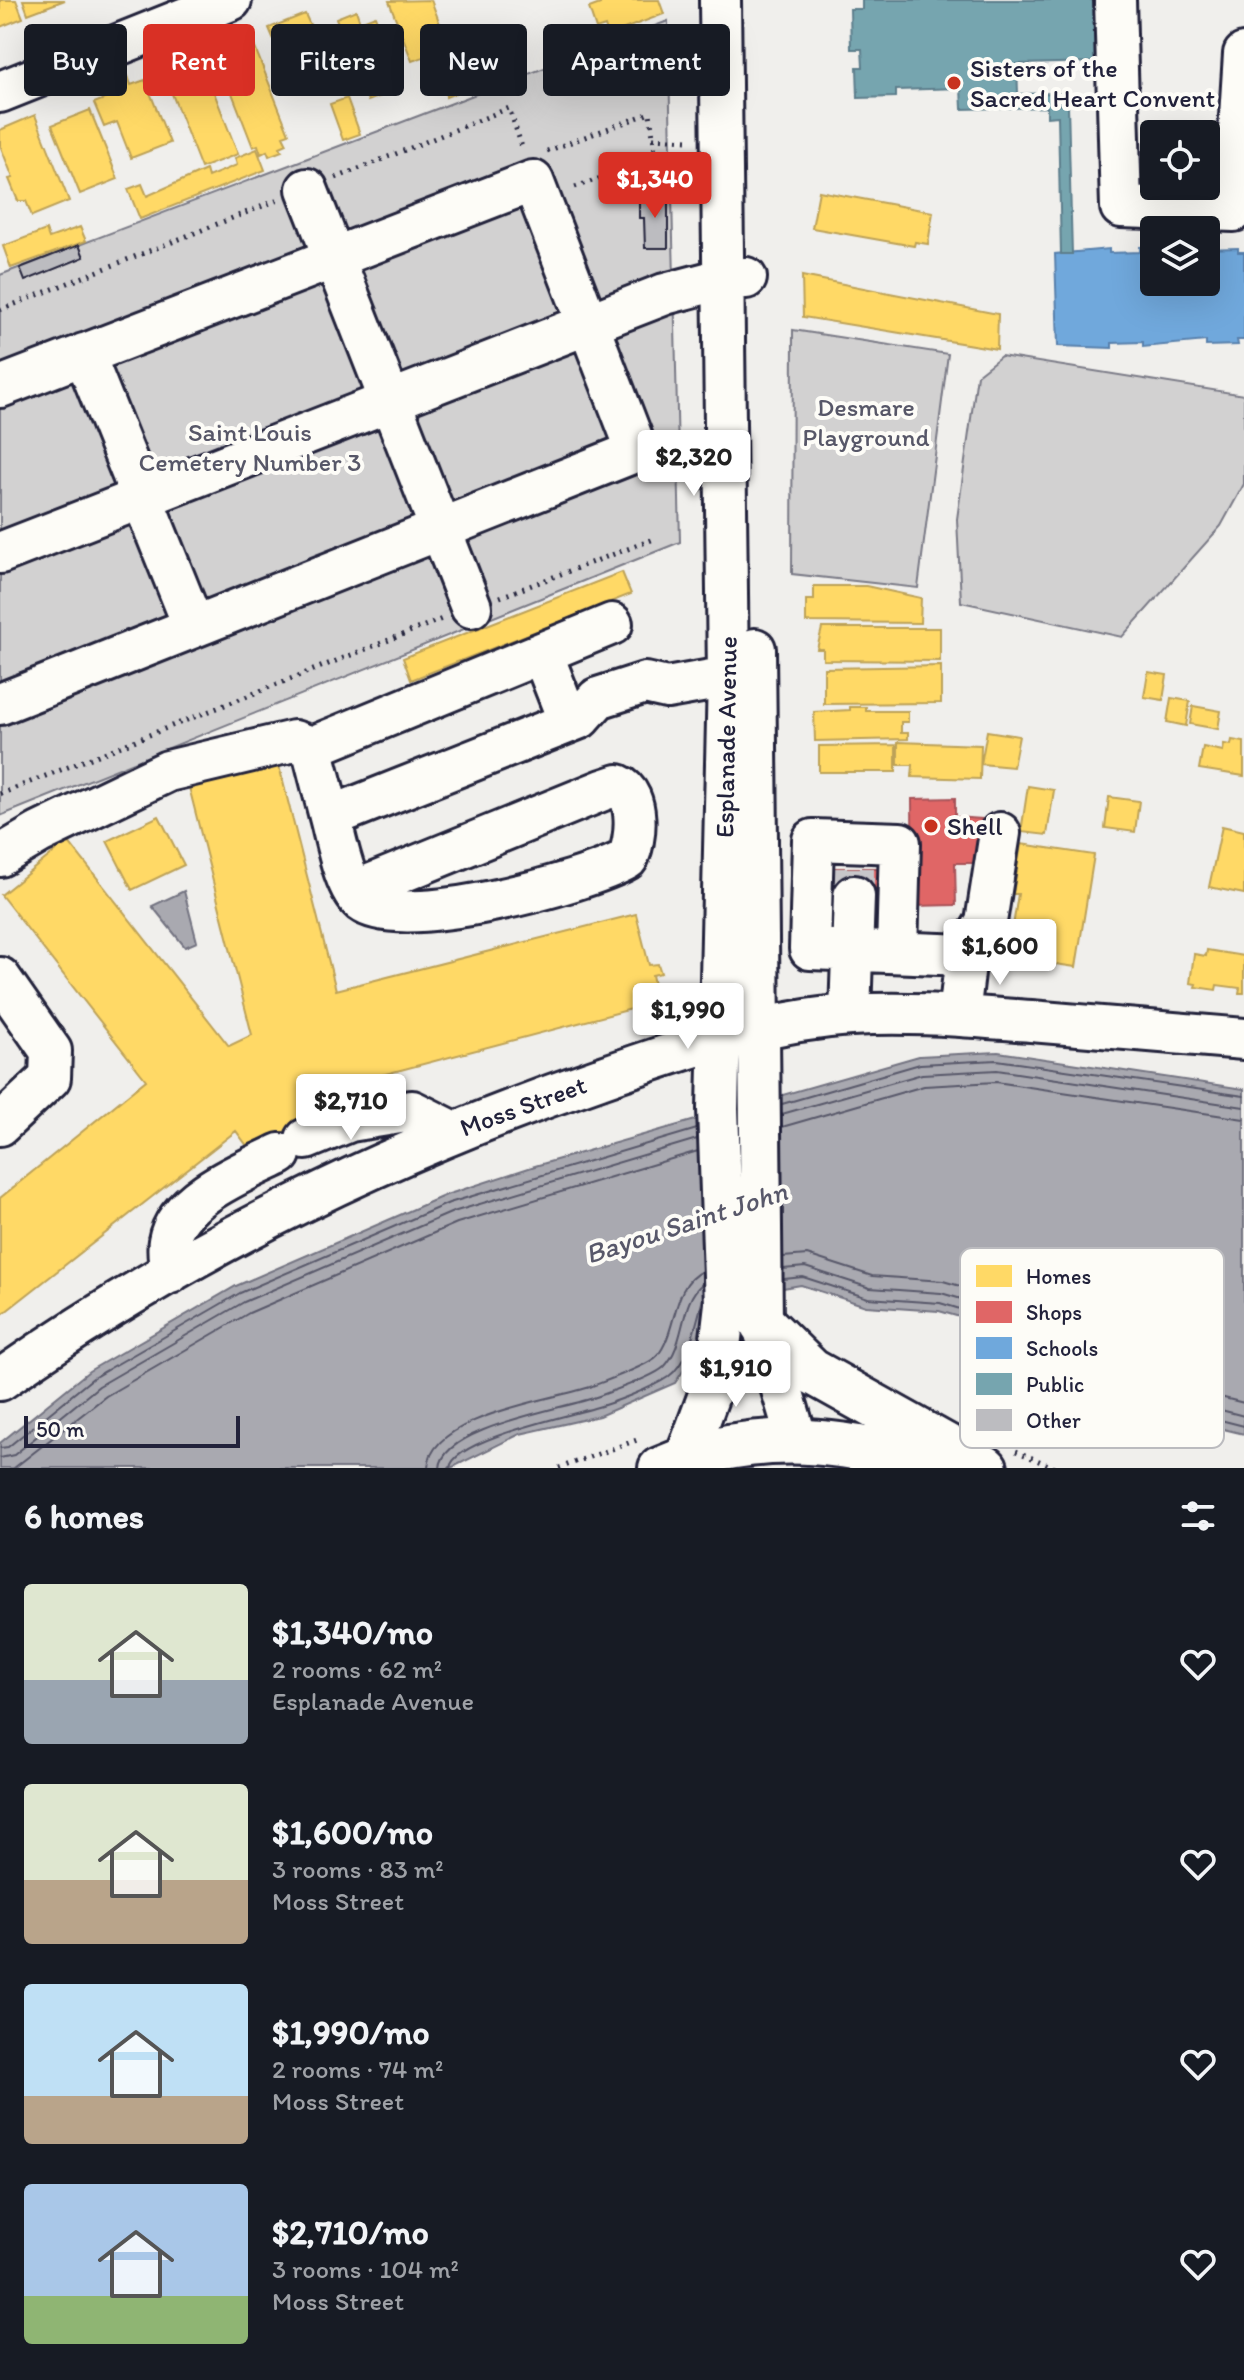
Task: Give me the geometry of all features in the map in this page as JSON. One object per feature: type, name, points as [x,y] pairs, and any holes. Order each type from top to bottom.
[{"type":"main road","points":[[749,1306],[811,1371],[985,1468]]},
{"type":"main road","points":[[669,1457],[725,1445],[801,1454],[839,1443],[947,1468]]},
{"type":"street","points":[[0,92],[167,12],[231,0]]},
{"type":"street","name":"Esplanade Avenue","points":[[669,1457],[717,1373],[749,1306],[762,1088],[740,1032],[741,675],[736,278],[720,0]]},
{"type":"street","name":"Esplanade Avenue","points":[[736,278],[746,0]]},
{"type":"street","points":[[1115,0],[1121,207],[1234,211],[1244,54]]},
{"type":"street","points":[[0,387],[540,178],[588,324],[637,451],[0,704]]},
{"type":"street","points":[[307,189],[471,607]]},
{"type":"street","points":[[0,553],[665,294],[736,278]]},
{"type":"street","points":[[84,354],[194,627]]},
{"type":"street","points":[[0,856],[39,833],[168,771],[294,741],[312,747],[612,624]]},
{"type":"street","points":[[542,653],[574,720]]},
{"type":"street","points":[[330,817],[574,720],[598,698],[645,683],[667,688],[741,675]]},
{"type":"street","name":"Esplanade Avenue","points":[[741,675],[757,876],[758,965],[718,1109],[749,1306],[801,1454]]},
{"type":"street","points":[[312,747],[344,868],[359,900],[375,910],[396,913],[446,911],[615,866],[627,859],[634,847],[632,797],[627,788],[618,785],[611,787],[355,891]]},
{"type":"street","points":[[959,1016],[966,955],[986,922],[1000,833]]},
{"type":"street","points":[[810,949],[813,840],[854,868]]},
{"type":"street","points":[[854,868],[900,843],[897,952]]},
{"type":"street","points":[[850,1015],[854,868]]},
{"type":"street","points":[[757,876],[812,878]]},
{"type":"street","points":[[758,965],[792,965],[810,949],[966,955]]},
{"type":"street","points":[[0,978],[51,1051],[50,1078],[0,1125]]},
{"type":"street","name":"Moss Street","points":[[0,1380],[60,1338],[170,1273],[385,1160],[454,1132],[740,1032],[850,1015],[906,1013],[1244,1039]]},
{"type":"street","points":[[170,1273],[169,1241],[176,1221],[213,1187],[293,1147],[350,1121],[412,1111],[454,1132]]},
{"type":"path","points":[[650,113],[656,159],[555,194],[540,178],[540,154],[650,113]]},
{"type":"path","points":[[637,451],[667,441],[739,436]]},
{"type":"path","points":[[220,697],[220,706]]},
{"type":"path","points":[[0,794],[233,702]]},
{"type":"path","points":[[559,1468],[669,1457]]},
{"type":"green space","name":"Saint Louis Cemetery Number 3","points":[[543,69],[543,96],[670,96],[680,542],[0,816],[0,275],[471,96],[527,96],[527,75]]},
{"type":"green space","name":"Desmare Playground","points":[[793,330],[948,354],[918,588],[792,574]]},
{"type":"green space","points":[[1001,356],[1244,395],[1244,484],[1221,526],[1122,637],[961,602],[957,519],[977,375]]},
{"type":"water","points":[[184,891],[197,942],[185,947],[152,906]]},
{"type":"water","name":"Bayou Saint John","points":[[998,1052],[1244,1089],[1244,1434],[1224,1429],[1224,1248],[960,1248],[960,1317],[939,1311],[866,1306],[801,1285],[711,1300],[696,1352],[675,1383],[599,1416],[520,1434],[451,1468],[0,1468],[0,1443],[89,1371],[236,1286],[446,1195],[535,1166],[919,1056]]},
{"type":"building: Homes","points":[[0,0],[16,0],[23,18],[0,27]]},
{"type":"building: Homes","points":[[23,0],[65,0],[28,14]]},
{"type":"building: Homes","points":[[431,0],[440,24],[420,24],[420,58],[412,61],[404,40],[404,24],[398,24],[389,1]]},
{"type":"building: Homes","points":[[599,0],[659,0],[664,14],[637,24],[594,24],[589,8],[600,4]]},
{"type":"building: Homes","points":[[356,10],[360,22],[375,16],[378,24],[338,24],[336,18]]},
{"type":"building: Homes","points":[[305,14],[310,24],[279,24]]},
{"type":"building: Homes","points":[[255,48],[271,88],[271,96],[274,96],[289,134],[283,136],[287,144],[280,147],[282,151],[269,156],[267,151],[261,154],[258,145],[253,147],[233,96],[255,96]]},
{"type":"building: Homes","points":[[127,76],[131,85],[143,81],[143,96],[151,96],[170,143],[131,158],[117,122],[104,127],[94,103],[106,96],[127,96]]},
{"type":"building: Homes","points":[[173,96],[215,96],[238,154],[201,168]]},
{"type":"building: Homes","points":[[347,98],[360,134],[343,140],[330,104]]},
{"type":"building: Homes","points":[[90,110],[118,179],[80,194],[52,125]]},
{"type":"building: Homes","points":[[35,115],[69,201],[32,216],[26,201],[18,201],[9,179],[13,178],[0,145],[0,130]]},
{"type":"building: Homes","points":[[257,149],[265,170],[140,219],[128,189],[142,184],[147,196],[206,170],[208,177],[237,165],[235,158]]},
{"type":"building: Homes","points":[[819,191],[933,212],[928,244],[915,242],[914,246],[812,228]]},
{"type":"building: Homes","points":[[80,227],[86,241],[11,268],[3,246],[46,230],[49,238]]},
{"type":"building: Homes","points":[[802,276],[998,314],[997,349],[803,317]]},
{"type":"building: Homes","points":[[622,572],[631,594],[411,680],[403,658]]},
{"type":"building: Homes","points":[[814,586],[866,586],[921,598],[920,623],[806,622],[806,600],[814,600]]},
{"type":"building: Homes","points":[[822,628],[940,628],[940,661],[823,660],[823,649],[817,649]]},
{"type":"building: Homes","points":[[941,666],[941,703],[824,704],[824,668]]},
{"type":"building: Homes","points":[[1148,672],[1167,675],[1163,700],[1144,697]]},
{"type":"building: Homes","points":[[1171,698],[1190,701],[1186,726],[1167,722]]},
{"type":"building: Homes","points":[[1193,706],[1221,711],[1218,729],[1190,724]]},
{"type":"building: Homes","points":[[850,707],[866,707],[866,711],[908,711],[908,722],[901,722],[901,733],[908,733],[908,739],[815,741],[814,712],[850,710]]},
{"type":"building: Homes","points":[[987,731],[1019,736],[1013,767],[981,764]]},
{"type":"building: Homes","points":[[1232,740],[1244,742],[1244,776],[1199,769],[1203,747],[1223,751],[1224,744],[1231,745]]},
{"type":"building: Homes","points":[[898,742],[981,745],[980,779],[912,777],[913,765],[898,765]]},
{"type":"building: Homes","points":[[896,745],[896,772],[819,772],[819,746]]},
{"type":"building: Homes","points":[[278,762],[336,990],[636,914],[649,965],[658,964],[661,973],[652,975],[658,1002],[321,1091],[328,1124],[256,1158],[236,1131],[0,1316],[0,1198],[146,1080],[1,895],[68,841],[229,1046],[252,1035],[188,783]]},
{"type":"building: Homes","points":[[1028,786],[1054,790],[1047,835],[1021,832]]},
{"type":"building: Homes","points":[[1109,797],[1139,801],[1135,832],[1105,828]]},
{"type":"building: Homes","points":[[159,816],[184,865],[132,890],[107,841]]},
{"type":"building: Homes","points":[[1222,826],[1244,831],[1244,894],[1209,887]]},
{"type":"building: Homes","points":[[1021,844],[1094,855],[1076,967],[1014,958],[1015,947],[1010,946],[1018,894],[1013,894]]},
{"type":"building: Homes","points":[[1207,950],[1244,956],[1244,993],[1239,993],[1240,988],[1217,985],[1216,990],[1195,987],[1196,984],[1190,983],[1194,954],[1206,956]]},
{"type":"building: Shops","points":[[955,798],[955,817],[982,819],[983,863],[955,863],[956,905],[913,906],[912,799]]},
{"type":"building: Shops","points":[[820,868],[890,868],[890,896],[820,896]]},
{"type":"building: Schools","points":[[1238,248],[1238,252],[1244,252],[1244,340],[1237,340],[1238,345],[1206,346],[1206,341],[1143,347],[1143,342],[1112,343],[1112,348],[1058,346],[1055,254],[1109,249],[1109,253],[1140,252],[1140,296],[1220,296],[1220,249]]},
{"type":"building: Public","points":[[862,0],[1097,0],[1098,62],[1017,64],[1018,94],[1059,93],[1060,105],[1068,105],[1072,254],[1061,254],[1058,116],[1047,117],[1047,107],[962,109],[961,88],[896,90],[896,97],[858,98],[857,67],[863,67],[862,49],[851,49],[850,9],[862,9]]},
{"type":"building: Other","points":[[668,194],[668,248],[645,248],[644,218],[639,218],[639,195]]},
{"type":"building: Other","points":[[79,245],[84,257],[25,281],[20,268]]},
{"type":"tunnel","points":[[854,868],[854,896]]},
{"type":"place","name":"Sisters of the Sacred Heart Convent","points":[[954,83]]},
{"type":"place","name":"Shell","points":[[931,826]]}]
